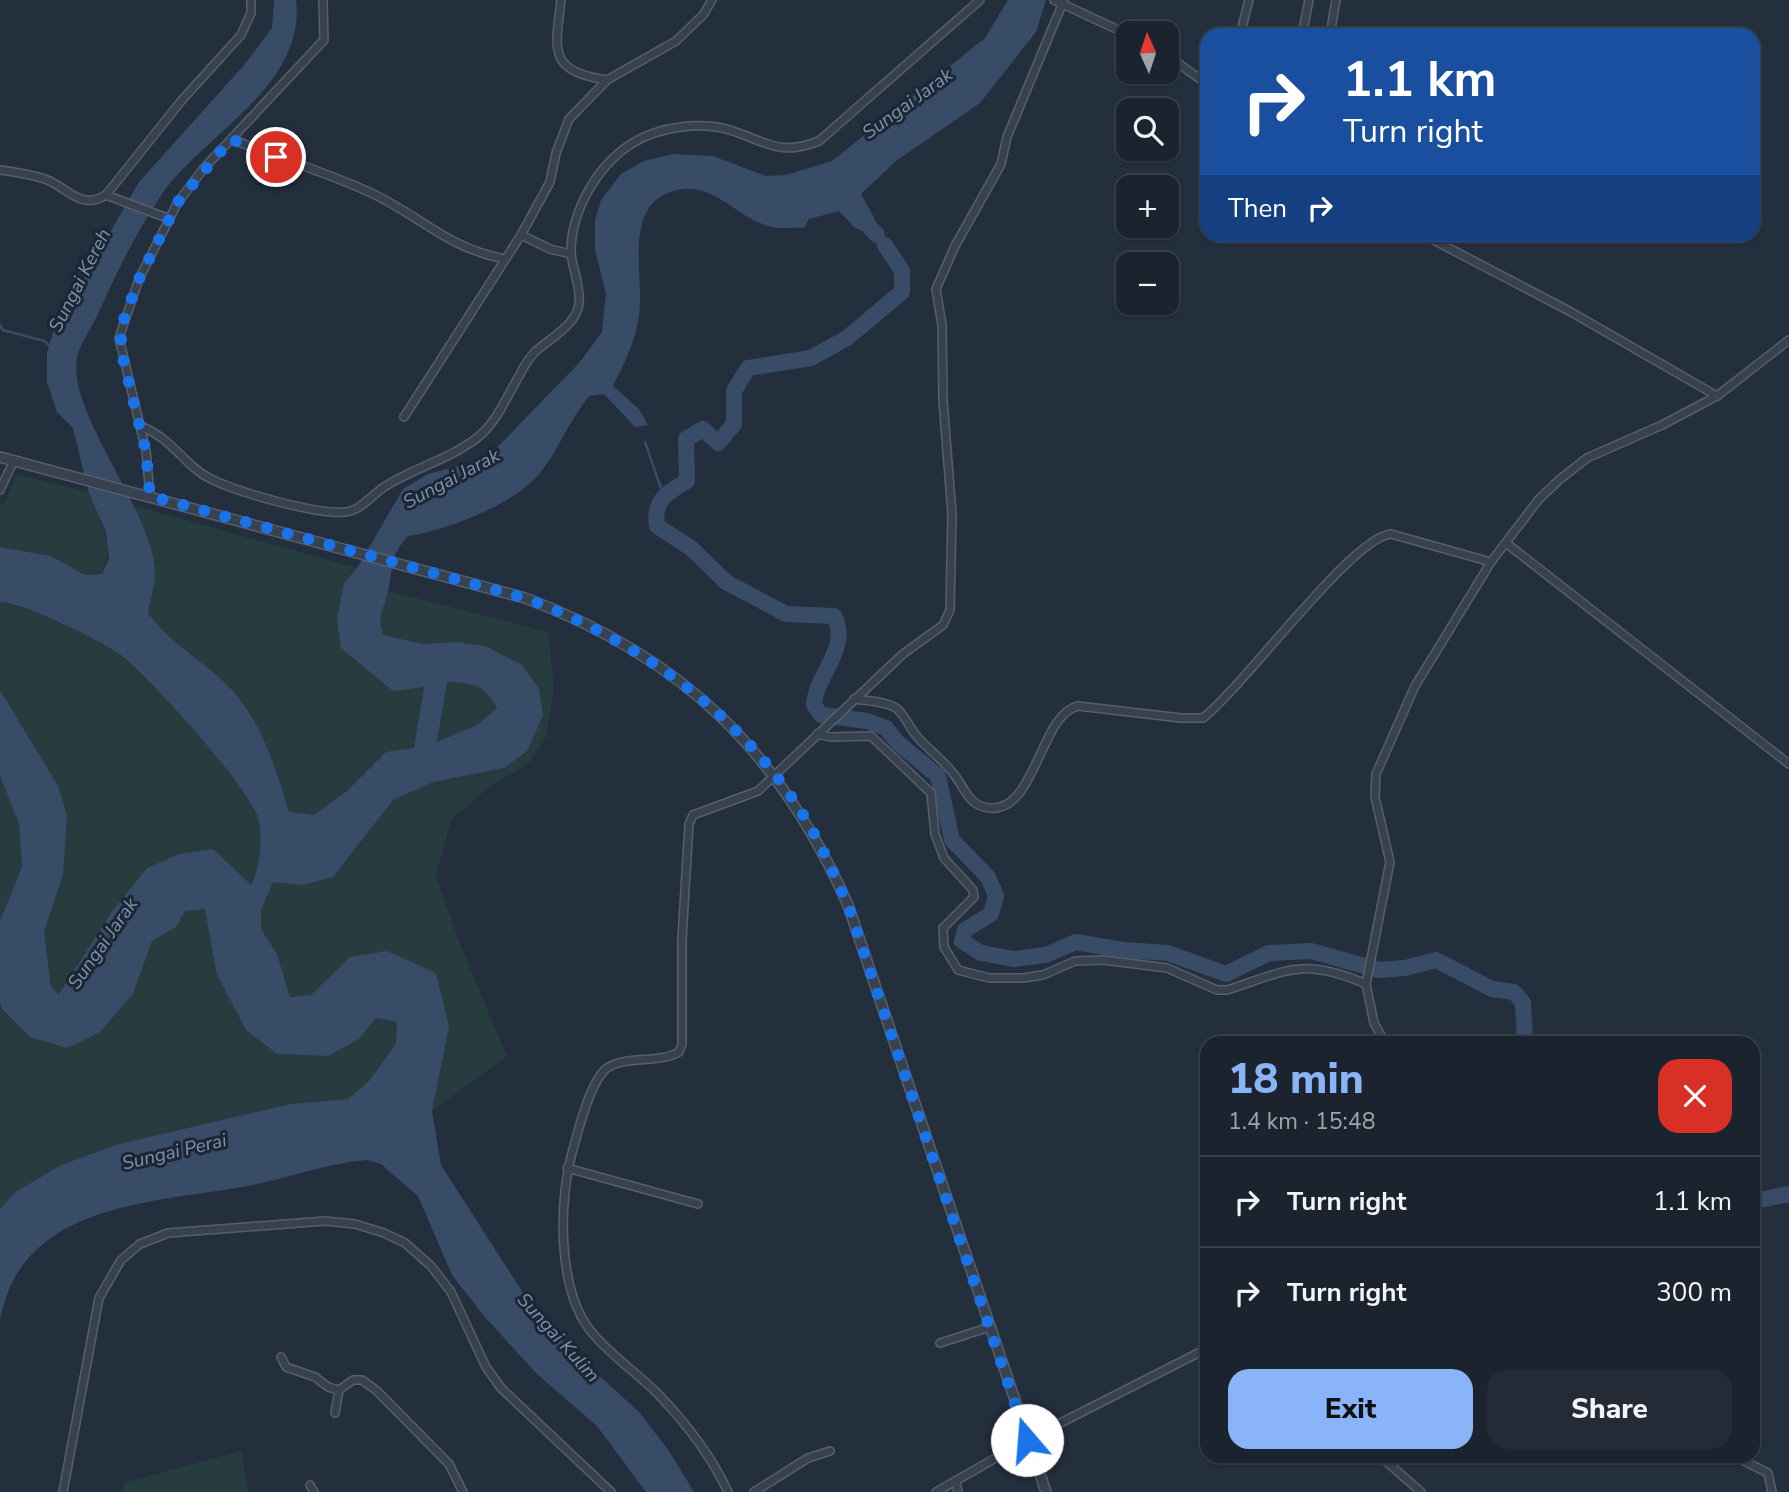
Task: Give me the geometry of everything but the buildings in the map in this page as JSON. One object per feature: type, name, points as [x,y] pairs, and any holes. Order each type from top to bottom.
[{"type":"street","points":[[0,170],[49,180],[81,200],[97,201],[106,195],[181,100],[240,34],[251,13],[251,0]]},
{"type":"street","points":[[147,495],[150,476],[119,338],[139,279],[167,218],[204,168],[324,40],[323,0]]},
{"type":"street","points":[[561,0],[556,38],[559,56],[574,74],[607,80]]},
{"type":"street","points":[[404,417],[521,235],[550,182],[556,153],[569,119],[607,80],[676,41],[704,15],[712,0]]},
{"type":"street","points":[[140,425],[169,441],[197,470],[221,484],[299,505],[344,512],[356,509],[386,485],[477,438],[492,424],[535,351],[570,323],[579,306],[571,254],[576,226],[590,188],[613,159],[632,144],[674,129],[715,126],[765,145],[799,149],[819,141],[980,0]]},
{"type":"street","points":[[1242,28],[1249,0]]},
{"type":"street","points":[[1303,28],[1309,0]]},
{"type":"street","points":[[1332,28],[1336,0]]},
{"type":"street","points":[[728,1492],[698,1441],[657,1393],[593,1334],[578,1308],[569,1277],[563,1224],[567,1168],[583,1115],[600,1076],[617,1064],[673,1056],[679,1052],[682,1044],[682,939],[689,824],[693,815],[758,790],[903,654],[943,625],[950,610],[953,514],[943,400],[942,325],[936,289],[955,246],[1002,164],[1017,110],[1059,1],[1116,29]]},
{"type":"street","points":[[1180,65],[1200,79]]},
{"type":"street","points":[[231,139],[367,191],[450,241],[480,255],[505,259]]},
{"type":"street","points":[[106,195],[167,218]]},
{"type":"street","points":[[521,235],[571,254]]},
{"type":"street","points":[[1437,242],[1581,317],[1717,396]]},
{"type":"street","points":[[1381,1036],[1374,1023],[1366,981],[1390,862],[1375,797],[1376,774],[1415,687],[1490,562],[1539,499],[1587,458],[1662,425],[1717,396],[1789,340]]},
{"type":"street","points":[[0,457],[525,598],[576,618],[638,651],[732,727],[775,776],[807,822],[848,905],[1046,1492]]},
{"type":"street","points":[[0,490],[14,460]]},
{"type":"street","points":[[854,699],[896,709],[923,744],[952,771],[970,798],[980,806],[993,809],[1006,803],[1022,788],[1036,766],[1058,716],[1068,708],[1078,706],[1202,718],[1279,638],[1329,580],[1378,535],[1391,534],[1490,562]]},
{"type":"street","points":[[1506,543],[1789,764]]},
{"type":"street","points":[[817,734],[830,737],[871,736],[931,793],[935,834],[944,858],[973,890],[974,897],[943,928],[944,947],[958,970],[989,978],[1023,978],[1043,975],[1084,960],[1167,968],[1217,990],[1227,990],[1282,971],[1312,968],[1333,969],[1366,981]]},
{"type":"street","points":[[567,1168],[698,1204]]},
{"type":"street","points":[[63,1492],[99,1298],[121,1260],[140,1244],[168,1233],[326,1221],[355,1224],[384,1233],[405,1244],[431,1266],[451,1292],[486,1367],[501,1388],[611,1492]]},
{"type":"street","points":[[940,1343],[990,1327]]},
{"type":"street","points":[[936,1492],[1027,1440],[1200,1352]]},
{"type":"street","points":[[281,1357],[286,1367],[315,1377],[328,1387],[339,1390]]},
{"type":"street","points":[[335,1413],[339,1390],[353,1380],[362,1380],[377,1391],[449,1464],[463,1492]]},
{"type":"street","points":[[754,1492],[808,1458],[830,1451]]},
{"type":"street","points":[[1388,1463],[1421,1492]]},
{"type":"street","points":[[1752,1463],[1768,1473],[1772,1492]]},
{"type":"street","points":[[956,1481],[958,1492]]},
{"type":"green space","points":[[17,474],[89,493],[107,543],[101,574],[85,575],[51,556],[0,547],[0,505],[5,502]]},
{"type":"green space","points":[[132,505],[357,568],[344,583],[337,619],[424,687],[414,748],[386,753],[347,791],[314,815],[289,812],[263,738],[239,698],[147,613],[155,571]]},
{"type":"green space","points":[[388,591],[548,632],[554,687],[546,737],[528,764],[490,786],[451,820],[436,875],[459,942],[507,1056],[432,1111],[449,1027],[350,957],[311,995],[289,997],[277,954],[261,929],[261,910],[273,881],[303,885],[333,877],[393,800],[433,782],[506,768],[527,751],[457,642],[423,644],[382,635],[378,618]]},
{"type":"green space","points":[[4,601],[95,639],[134,666],[174,707],[236,782],[250,803],[260,826],[260,852],[251,885],[111,913],[59,994],[51,987],[44,932],[63,875],[58,786],[0,690],[0,602]]},
{"type":"green space","points":[[447,682],[477,686],[488,694],[497,708],[477,725],[437,742]]},
{"type":"green space","points":[[0,776],[19,824],[22,867],[0,921]]},
{"type":"green space","points":[[206,909],[217,975],[246,1030],[277,1054],[328,1056],[359,1039],[376,1018],[397,1022],[396,1044],[368,1082],[348,1099],[290,1104],[119,1144],[61,1166],[14,1193],[0,1209],[0,1003],[1,1009],[30,1037],[67,1048],[133,994],[152,941],[176,927],[185,911]]},
{"type":"green space","points":[[241,1451],[248,1492],[122,1492],[126,1482]]},
{"type":"water","points":[[274,0],[296,0],[295,31],[285,58],[269,83],[249,106],[162,194],[127,254],[82,344],[78,354],[77,376],[83,402],[95,430],[151,548],[155,572],[148,613],[169,636],[229,686],[239,698],[263,738],[289,812],[314,815],[347,791],[386,752],[414,748],[424,687],[393,691],[341,648],[337,619],[344,583],[357,568],[403,489],[428,474],[486,459],[580,362],[602,332],[606,293],[595,250],[595,220],[601,200],[621,174],[644,161],[673,154],[713,156],[765,176],[786,175],[832,161],[985,38],[1008,0],[1046,0],[1036,32],[980,103],[896,161],[861,194],[875,219],[865,232],[855,228],[839,211],[809,219],[804,228],[772,227],[750,218],[719,198],[696,190],[684,189],[664,195],[650,206],[639,240],[639,316],[629,352],[613,386],[639,409],[648,425],[635,427],[604,394],[589,396],[546,465],[528,485],[514,496],[478,514],[441,528],[408,536],[397,550],[393,562],[381,617],[383,635],[423,644],[457,642],[485,646],[522,665],[539,689],[543,716],[527,751],[505,768],[433,782],[393,800],[333,877],[303,885],[273,882],[261,910],[261,929],[277,954],[290,997],[311,995],[350,957],[387,951],[436,973],[449,1027],[432,1111],[441,1165],[527,1299],[570,1349],[639,1412],[669,1451],[694,1492],[646,1492],[597,1426],[537,1374],[484,1316],[452,1275],[418,1196],[381,1164],[367,1160],[242,1187],[168,1198],[94,1216],[61,1231],[33,1253],[12,1282],[0,1321],[0,1209],[14,1193],[61,1165],[119,1144],[290,1104],[348,1099],[368,1082],[396,1044],[397,1022],[376,1018],[359,1039],[328,1056],[277,1054],[246,1030],[217,975],[205,909],[185,911],[176,927],[152,941],[133,994],[99,1033],[67,1048],[30,1037],[1,1008],[0,1003],[0,921],[22,867],[19,824],[0,776],[0,690],[58,786],[67,815],[63,875],[44,932],[51,987],[59,994],[111,913],[147,868],[179,854],[213,849],[251,885],[257,870],[260,844],[258,818],[218,758],[174,708],[121,655],[81,632],[43,615],[0,602],[0,547],[51,556],[85,575],[102,574],[109,559],[106,532],[89,493],[73,428],[57,412],[47,382],[47,353],[54,330],[139,182],[245,64],[272,28]],"holes":[[[447,682],[477,686],[488,694],[497,708],[477,725],[437,742]]]},
{"type":"waterway","points":[[855,211],[877,235]]},
{"type":"waterway","points":[[885,245],[902,271],[902,292],[847,338],[811,358],[748,368],[734,391],[734,424],[718,443],[703,429],[686,439],[687,481],[663,499],[656,517],[657,526],[691,548],[726,582],[786,614],[834,616],[838,628],[836,650],[820,682],[814,705],[821,715],[867,721],[886,728],[898,743],[938,776],[952,840],[988,877],[996,896],[991,914],[965,930],[962,941],[981,953],[1014,959],[1046,955],[1076,942],[1123,950],[1168,953],[1226,974],[1269,953],[1311,951],[1379,970],[1405,968],[1436,960],[1492,989],[1514,992],[1523,1003],[1525,1036]]},
{"type":"waterway","points":[[0,325],[3,330],[44,341],[50,346]]},
{"type":"waterway","points":[[645,442],[663,494]]},
{"type":"waterway","points":[[1760,1200],[1789,1194]]},
{"type":"route","points":[[276,157],[231,139],[204,168],[178,202],[139,279],[121,327],[121,350],[146,452],[150,496],[525,598],[551,608],[576,618],[638,651],[684,685],[732,727],[793,800],[824,851],[848,905],[1027,1440]]},
{"type":"water label","name":"Sungai Jarak","points":[[907,103]]},
{"type":"water label","name":"Sungai Kereh","points":[[79,280]]},
{"type":"water label","name":"Sungai Jarak","points":[[451,478]]},
{"type":"water label","name":"Sungai Jarak","points":[[102,943]]},
{"type":"water label","name":"Sungai Perai","points":[[174,1151]]},
{"type":"water label","name":"Sungai Kulim","points":[[559,1337]]}]
